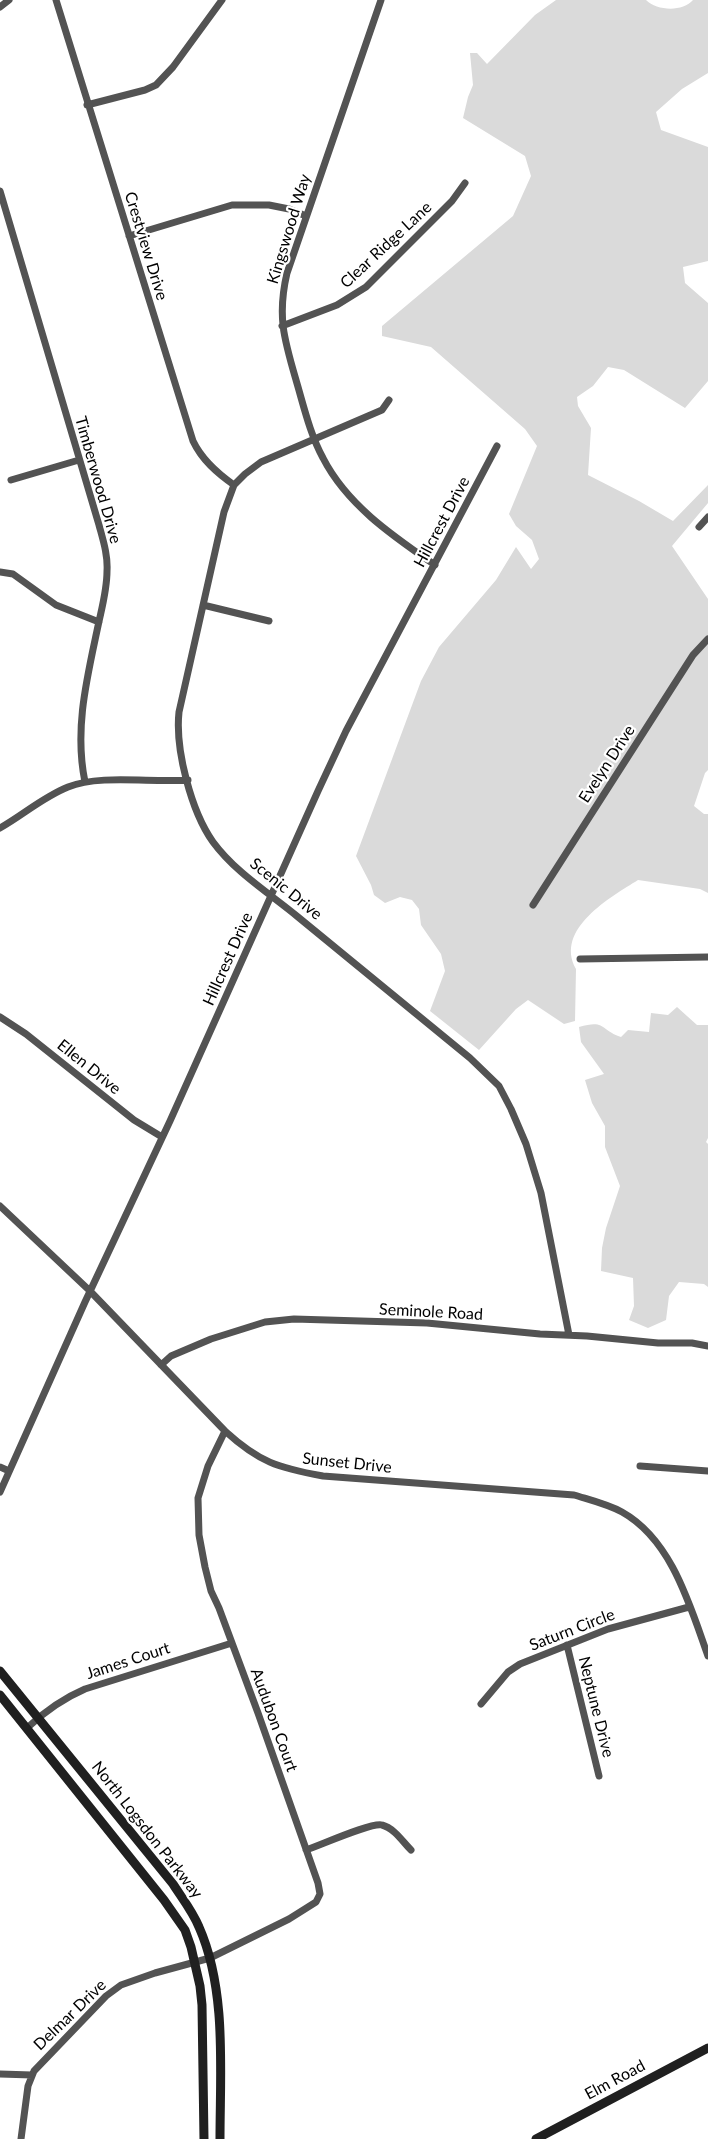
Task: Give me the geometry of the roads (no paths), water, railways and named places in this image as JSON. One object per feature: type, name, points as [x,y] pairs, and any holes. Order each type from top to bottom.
[{"type":"main road","name":"North Logsdon Parkway","points":[[0,1671],[173,1884],[200,1929],[210,1958],[217,1997],[220,2139]]},
{"type":"main road","name":"North Logsdon Parkway","points":[[0,1695],[164,1900],[185,1930],[195,1961],[202,2005],[204,2139]]},
{"type":"main road","name":"Elm Road","points":[[536,2139],[708,2048]]},
{"type":"street","points":[[0,7],[9,0]]},
{"type":"street","name":"Crestview Drive","points":[[56,0],[193,441],[197,451],[234,486]]},
{"type":"street","points":[[87,105],[156,85],[173,67],[222,0]]},
{"type":"street","name":"Kingswood Way","points":[[381,0],[284,285],[281,309],[282,326],[314,438],[329,469],[345,491],[372,518],[435,565]]},
{"type":"street","name":"Clear Ridge Lane","points":[[282,326],[337,305],[366,287],[452,201],[465,183]]},
{"type":"street","name":"Timberwood Drive","points":[[0,191],[106,554],[107,584],[81,718],[81,753],[86,782]]},
{"type":"street","points":[[129,236],[232,205],[268,205],[289,209],[306,216]]},
{"type":"street","name":"Scenic Drive","points":[[389,400],[382,410],[314,438],[253,467],[234,486],[224,512],[178,724],[180,750],[204,826],[215,844],[230,860],[461,1051],[499,1086],[512,1109],[526,1144],[538,1185],[569,1335]]},
{"type":"street","name":"Hillcrest Drive","points":[[0,1492],[346,731],[497,446]]},
{"type":"street","points":[[11,480],[79,460]]},
{"type":"street","points":[[699,527],[708,517]]},
{"type":"street","points":[[0,572],[13,574],[56,605],[99,622]]},
{"type":"street","points":[[203,605],[269,621]]},
{"type":"street","name":"Evelyn Drive","points":[[532,905],[693,655],[708,639]]},
{"type":"street","points":[[0,828],[56,793],[86,782],[188,780]]},
{"type":"street","points":[[580,959],[708,957]]},
{"type":"street","name":"Ellen Drive","points":[[0,1017],[27,1034],[126,1114],[162,1137]]},
{"type":"street","name":"Sunset Drive","points":[[0,1206],[90,1291],[225,1431],[255,1456],[275,1466],[335,1477],[574,1496],[610,1507],[632,1519],[657,1542],[668,1558],[708,1656]]},
{"type":"street","name":"Seminole Road","points":[[161,1365],[171,1356],[211,1339],[265,1323],[287,1320],[427,1323],[708,1346]]},
{"type":"street","name":"Audubon Court","points":[[210,1958],[289,1919],[316,1902],[320,1889],[211,1591],[199,1535],[198,1498],[202,1482],[225,1431]]},
{"type":"street","points":[[640,1466],[708,1471]]},
{"type":"street","points":[[0,1467],[9,1471]]},
{"type":"street","name":"Saturn Circle","points":[[481,1704],[498,1682],[513,1668],[608,1629],[689,1607]]},
{"type":"street","name":"James Court","points":[[27,1728],[75,1693],[232,1644]]},
{"type":"street","name":"Neptune Drive","points":[[567,1645],[599,1776]]},
{"type":"street","points":[[306,1850],[366,1827],[378,1825],[388,1828],[411,1850]]},
{"type":"street","name":"Delmar Drive","points":[[21,2139],[28,2086],[32,2075],[38,2065],[106,1996],[121,1985],[210,1958]]},
{"type":"street","points":[[0,2074],[32,2075]]}]
